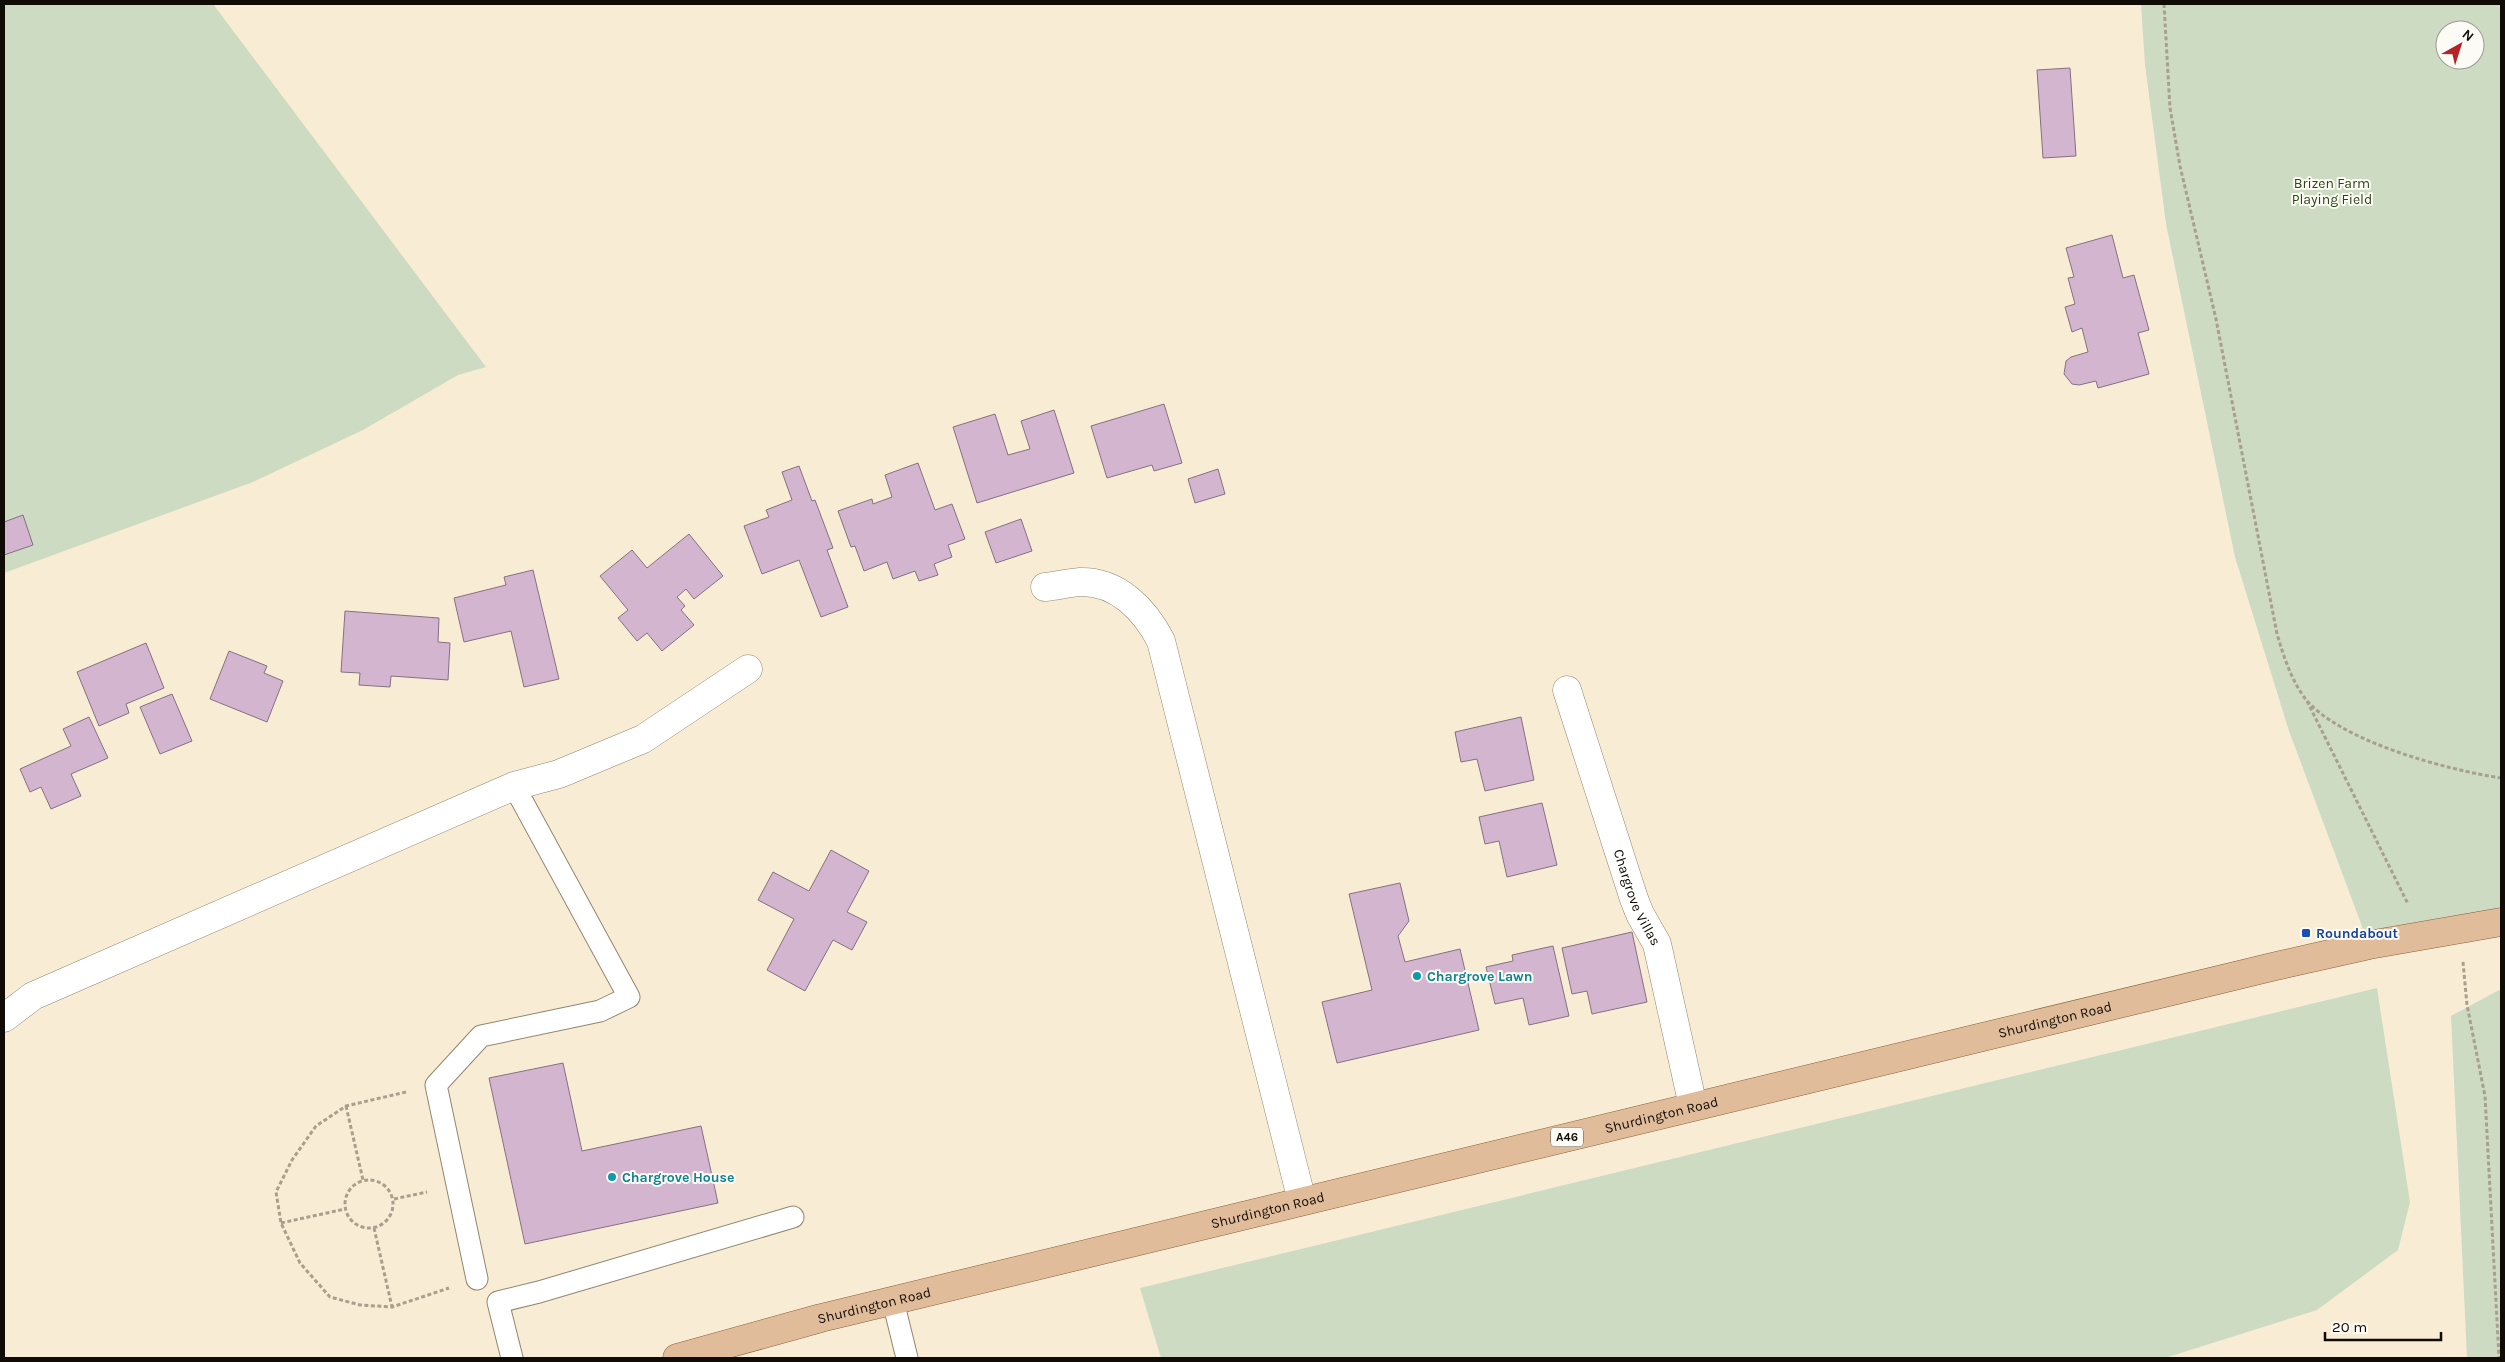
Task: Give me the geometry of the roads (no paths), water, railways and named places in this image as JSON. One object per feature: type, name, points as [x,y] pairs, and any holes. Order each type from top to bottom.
[{"type":"main road","name":"Shurdington Road","points":[[678,1358],[821,1318],[2266,968],[2369,945],[2501,922]]},
{"type":"street","points":[[1045,587],[1079,582],[1098,583],[1112,589],[1126,596],[1140,609],[1152,624],[1161,641],[1302,1201]]},
{"type":"street","points":[[4,1018],[34,996],[514,786],[559,774],[644,739],[748,669]]},
{"type":"street","name":"Chargrove Villas","points":[[1567,690],[1634,899],[1657,944],[1693,1106]]},
{"type":"lane","points":[[477,1279],[436,1085],[481,1036],[600,1011],[629,997],[514,786]]},
{"type":"lane","points":[[512,1358],[498,1302],[539,1292],[793,1217]]},
{"type":"lane","points":[[893,1301],[907,1358]]},
{"type":"place","name":"Roundabout","points":[[2306,933]]},
{"type":"place","name":"Chargrove Lawn","points":[[1417,976]]},
{"type":"place","name":"Chargrove House","points":[[612,1177]]},
{"type":"park label","name":"Brizen Farm Playing Field","points":[[2332,192]]}]
